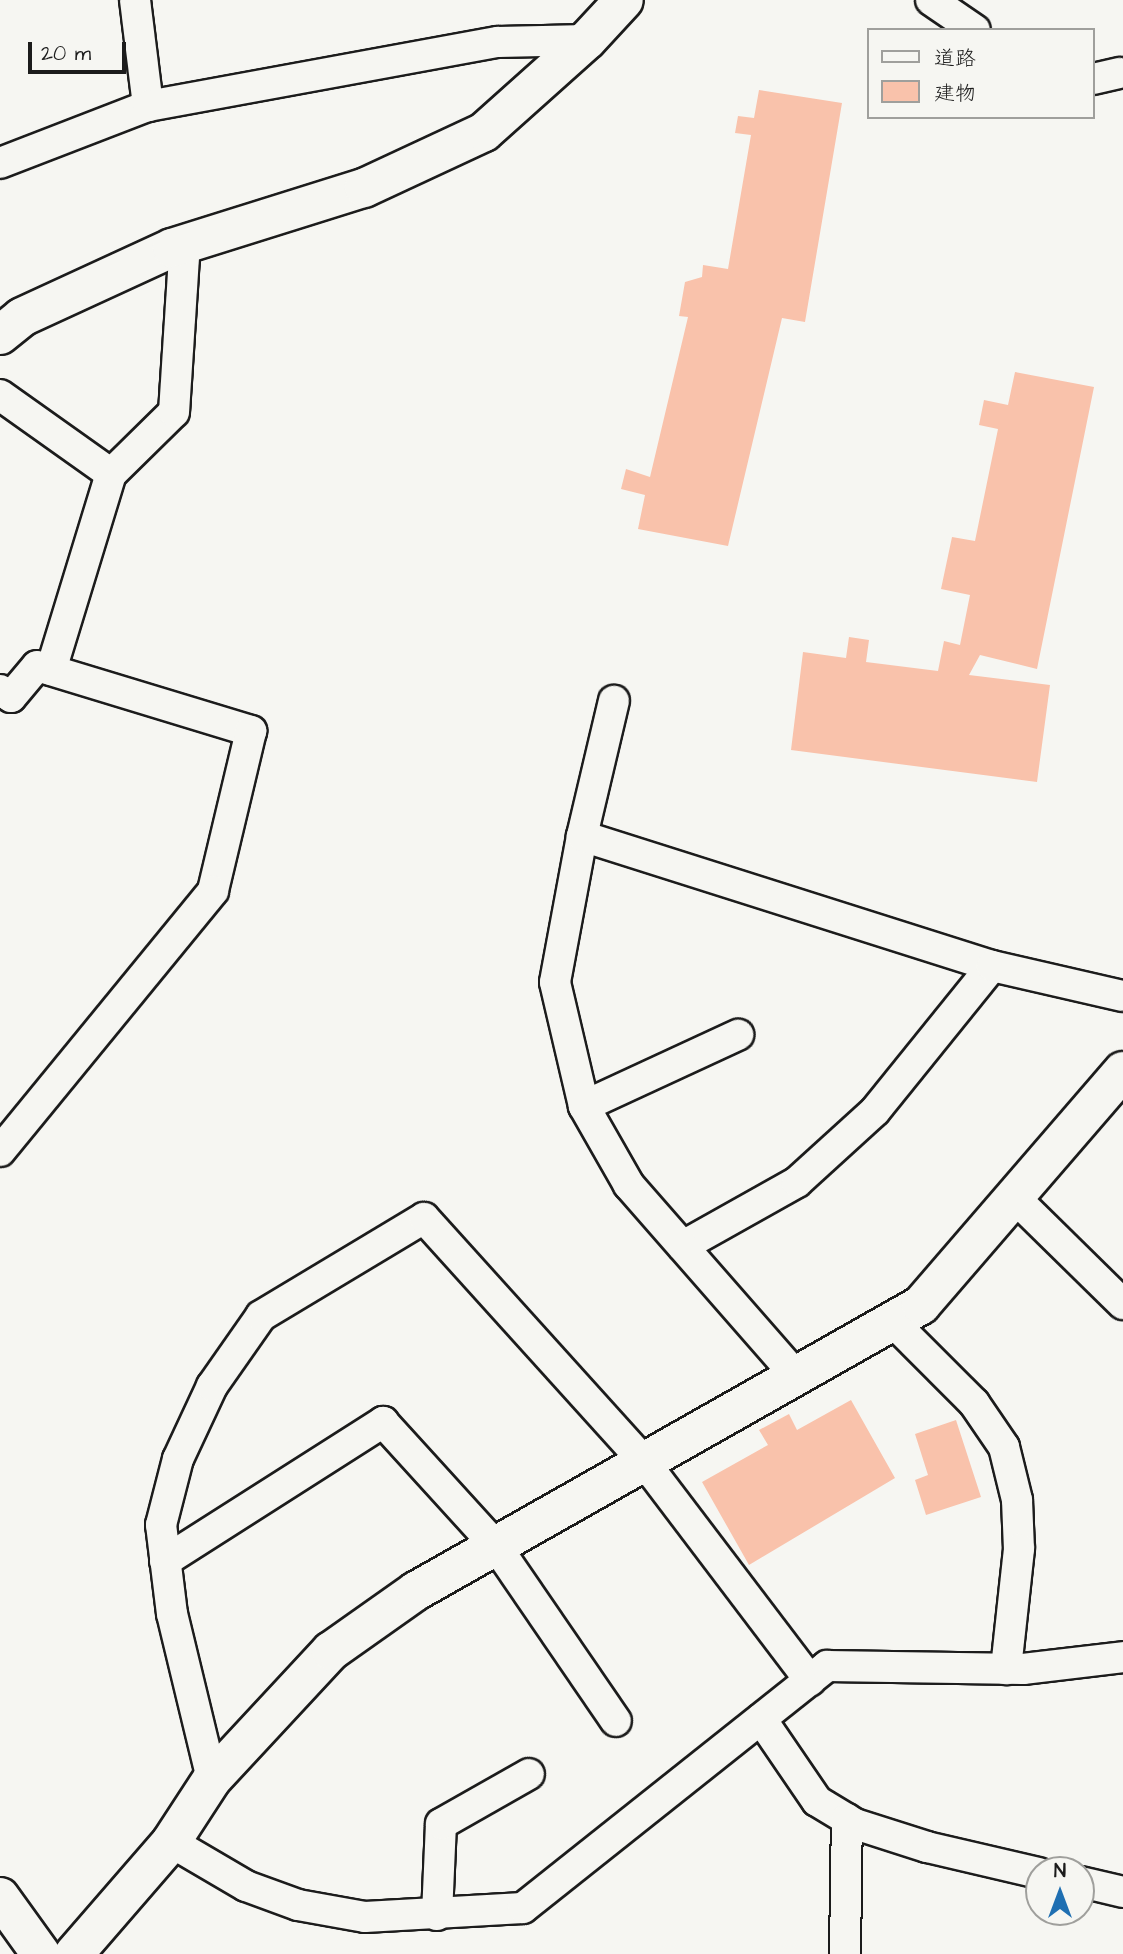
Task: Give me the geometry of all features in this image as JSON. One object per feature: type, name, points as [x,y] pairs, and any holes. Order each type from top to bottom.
[{"type":"street","points":[[135,0],[148,106]]},
{"type":"street","points":[[0,335],[22,317],[185,243],[364,188],[484,132],[587,40],[624,0]]},
{"type":"street","points":[[931,0],[972,28]]},
{"type":"street","points":[[0,163],[148,106],[498,42],[587,40]]},
{"type":"street","points":[[51,670],[111,474],[174,412],[185,243]]},
{"type":"street","points":[[0,395],[111,474]]},
{"type":"street","points":[[0,690],[11,697],[37,666],[251,731],[213,891],[0,1151]]},
{"type":"street","points":[[614,701],[582,836],[555,982],[584,1106],[629,1185],[798,1378]]},
{"type":"street","points":[[582,836],[992,966],[1123,996]]},
{"type":"street","points":[[683,1246],[797,1182],[866,1120],[992,966]]},
{"type":"street","points":[[584,1106],[738,1035]]},
{"type":"street","points":[[74,1954],[171,1842],[212,1779],[331,1651],[416,1591],[798,1378],[921,1305],[1016,1199],[1123,1071]]},
{"type":"street","points":[[1016,1199],[1123,1304]]},
{"type":"street","points":[[212,1779],[172,1614],[161,1525],[178,1460],[212,1386],[261,1316],[424,1218],[645,1463],[810,1680]]},
{"type":"street","points":[[893,1322],[974,1403],[1004,1447],[1017,1500],[1019,1549],[1006,1668]]},
{"type":"street","points":[[165,1561],[383,1422],[496,1546],[616,1721]]},
{"type":"street","points":[[171,1842],[246,1886],[298,1905],[365,1917],[523,1908],[827,1666],[1006,1668],[1123,1657]]},
{"type":"street","points":[[761,1719],[817,1801],[847,1819],[927,1847],[1025,1870]]},
{"type":"street","points":[[437,1915],[441,1824],[529,1774]]},
{"type":"street","points":[[845,1954],[847,1819]]},
{"type":"street","points":[[1095,1885],[1123,1892]]},
{"type":"street","points":[[0,1897],[41,1954]]},
{"type":"building","points":[[759,90],[842,103],[805,322],[782,318],[728,546],[638,529],[645,495],[621,489],[626,469],[650,477],[688,317],[679,316],[685,282],[702,277],[703,265],[728,269],[751,135],[735,133],[738,116],[754,118]]},
{"type":"building","points":[[1015,372],[1094,387],[1037,669],[980,655],[969,675],[1050,685],[1037,782],[791,750],[803,652],[846,658],[849,637],[869,640],[866,662],[938,671],[944,641],[960,645],[970,595],[941,589],[952,537],[975,541],[998,429],[979,425],[984,400],[1008,405]]},
{"type":"building","points":[[851,1400],[895,1478],[749,1565],[702,1482],[768,1445],[759,1430],[789,1414],[797,1430]]},
{"type":"building","points":[[956,1420],[981,1497],[926,1515],[915,1480],[928,1475],[915,1434]]}]
